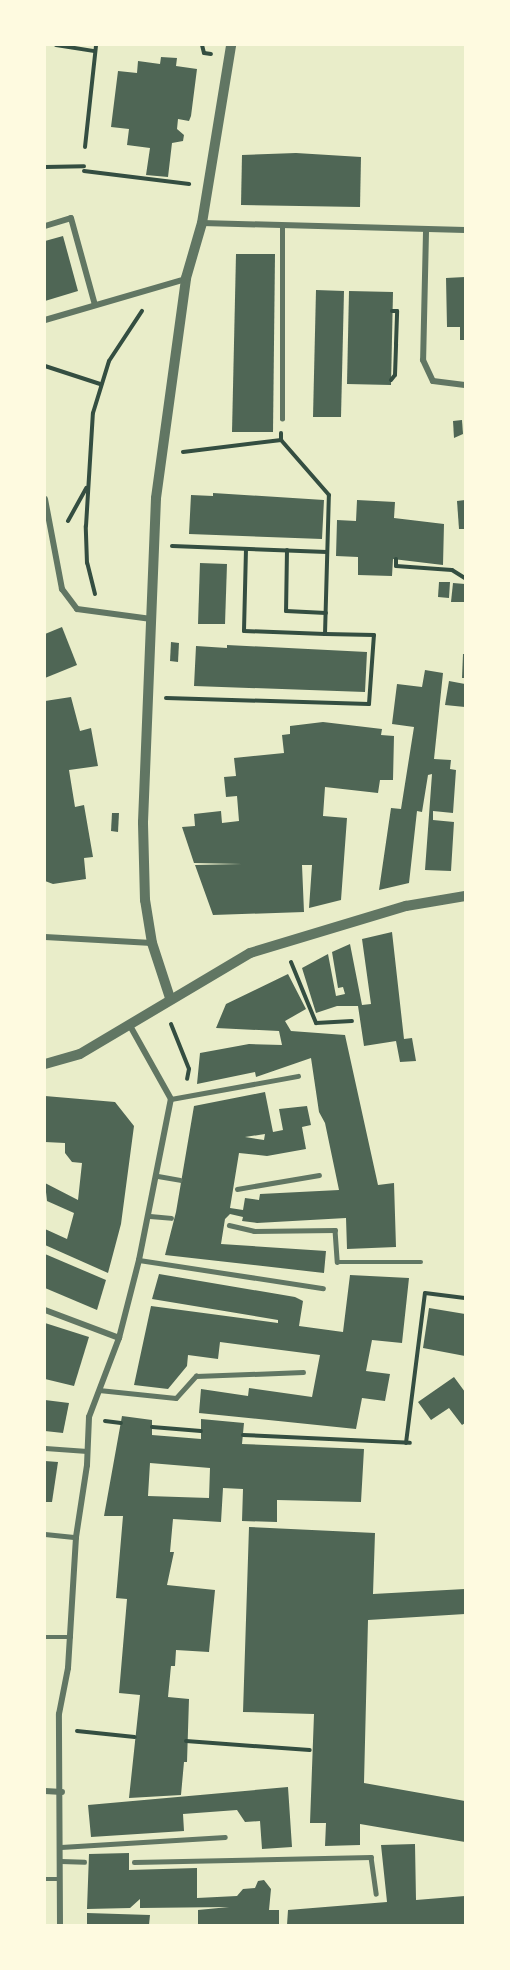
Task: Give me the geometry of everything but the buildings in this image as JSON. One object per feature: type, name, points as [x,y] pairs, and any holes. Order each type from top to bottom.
[{"type":"street","points":[[170,998],[152,943],[145,900],[143,822],[154,545],[162,455],[186,278],[202,223],[231,45]]},
{"type":"street","points":[[45,226],[71,218],[95,305]]},
{"type":"street","points":[[202,223],[426,232],[465,230]]},
{"type":"street","points":[[426,232],[423,360],[433,381],[465,385]]},
{"type":"street","points":[[45,320],[186,278]]},
{"type":"street","points":[[45,499],[50,536],[62,589],[77,609],[150,619]]},
{"type":"street","points":[[45,1064],[80,1054],[228,964],[283,942],[406,906],[465,896]]},
{"type":"street","points":[[45,937],[152,943]]},
{"type":"street","points":[[60,1925],[62,1792],[59,1730],[71,1637],[76,1538],[89,1417],[119,1338],[150,1216],[171,1099],[129,1024]]},
{"type":"street","points":[[45,1310],[119,1338]]},
{"type":"street","points":[[45,1448],[87,1451]]},
{"type":"street","points":[[45,1791],[62,1792]]},
{"type":"lane","points":[[282,226],[282,419]]},
{"type":"lane","points":[[171,1099],[298,1076]]},
{"type":"lane","points":[[237,1189],[319,1175]]},
{"type":"lane","points":[[158,1176],[180,1180]]},
{"type":"lane","points":[[150,1216],[171,1218]]},
{"type":"lane","points":[[229,1225],[254,1231],[335,1230],[337,1262],[421,1262]]},
{"type":"lane","points":[[139,1260],[322,1288]]},
{"type":"lane","points":[[99,1390],[176,1398],[196,1376],[303,1372]]},
{"type":"lane","points":[[45,1534],[76,1538]]},
{"type":"lane","points":[[45,1637],[71,1637]]},
{"type":"lane","points":[[61,1847],[225,1837]]},
{"type":"lane","points":[[134,1862],[371,1857],[376,1894]]},
{"type":"lane","points":[[61,1861],[84,1862]]},
{"type":"lane","points":[[45,1879],[60,1879]]},
{"type":"path","points":[[56,45],[95,51]]},
{"type":"path","points":[[85,147],[96,45]]},
{"type":"path","points":[[45,167],[84,168],[208,187]]},
{"type":"path","points":[[91,585],[87,563],[88,485],[100,384],[125,333],[141,318],[147,290]]},
{"type":"path","points":[[391,380],[395,375],[397,311],[392,311]]},
{"type":"path","points":[[45,366],[100,384]]},
{"type":"path","points":[[282,419],[281,440],[329,495],[325,634]]},
{"type":"path","points":[[162,455],[281,440]]},
{"type":"path","points":[[50,536],[63,531],[88,485]]},
{"type":"path","points":[[154,545],[327,552]]},
{"type":"path","points":[[192,699],[369,704],[374,635],[244,631],[246,549]]},
{"type":"path","points":[[287,550],[285,611],[326,613]]},
{"type":"path","points":[[396,559],[396,566],[452,570],[465,578]]},
{"type":"path","points":[[283,942],[316,1023],[352,1021]]},
{"type":"path","points":[[243,1435],[408,1443],[424,1293],[465,1298]]},
{"type":"path","points":[[107,1432],[116,1393]]},
{"type":"path","points":[[152,1427],[201,1431]]},
{"type":"path","points":[[77,1739],[79,1723]]},
{"type":"path","points":[[59,1730],[135,1737]]},
{"type":"path","points":[[186,1741],[310,1750]]}]
